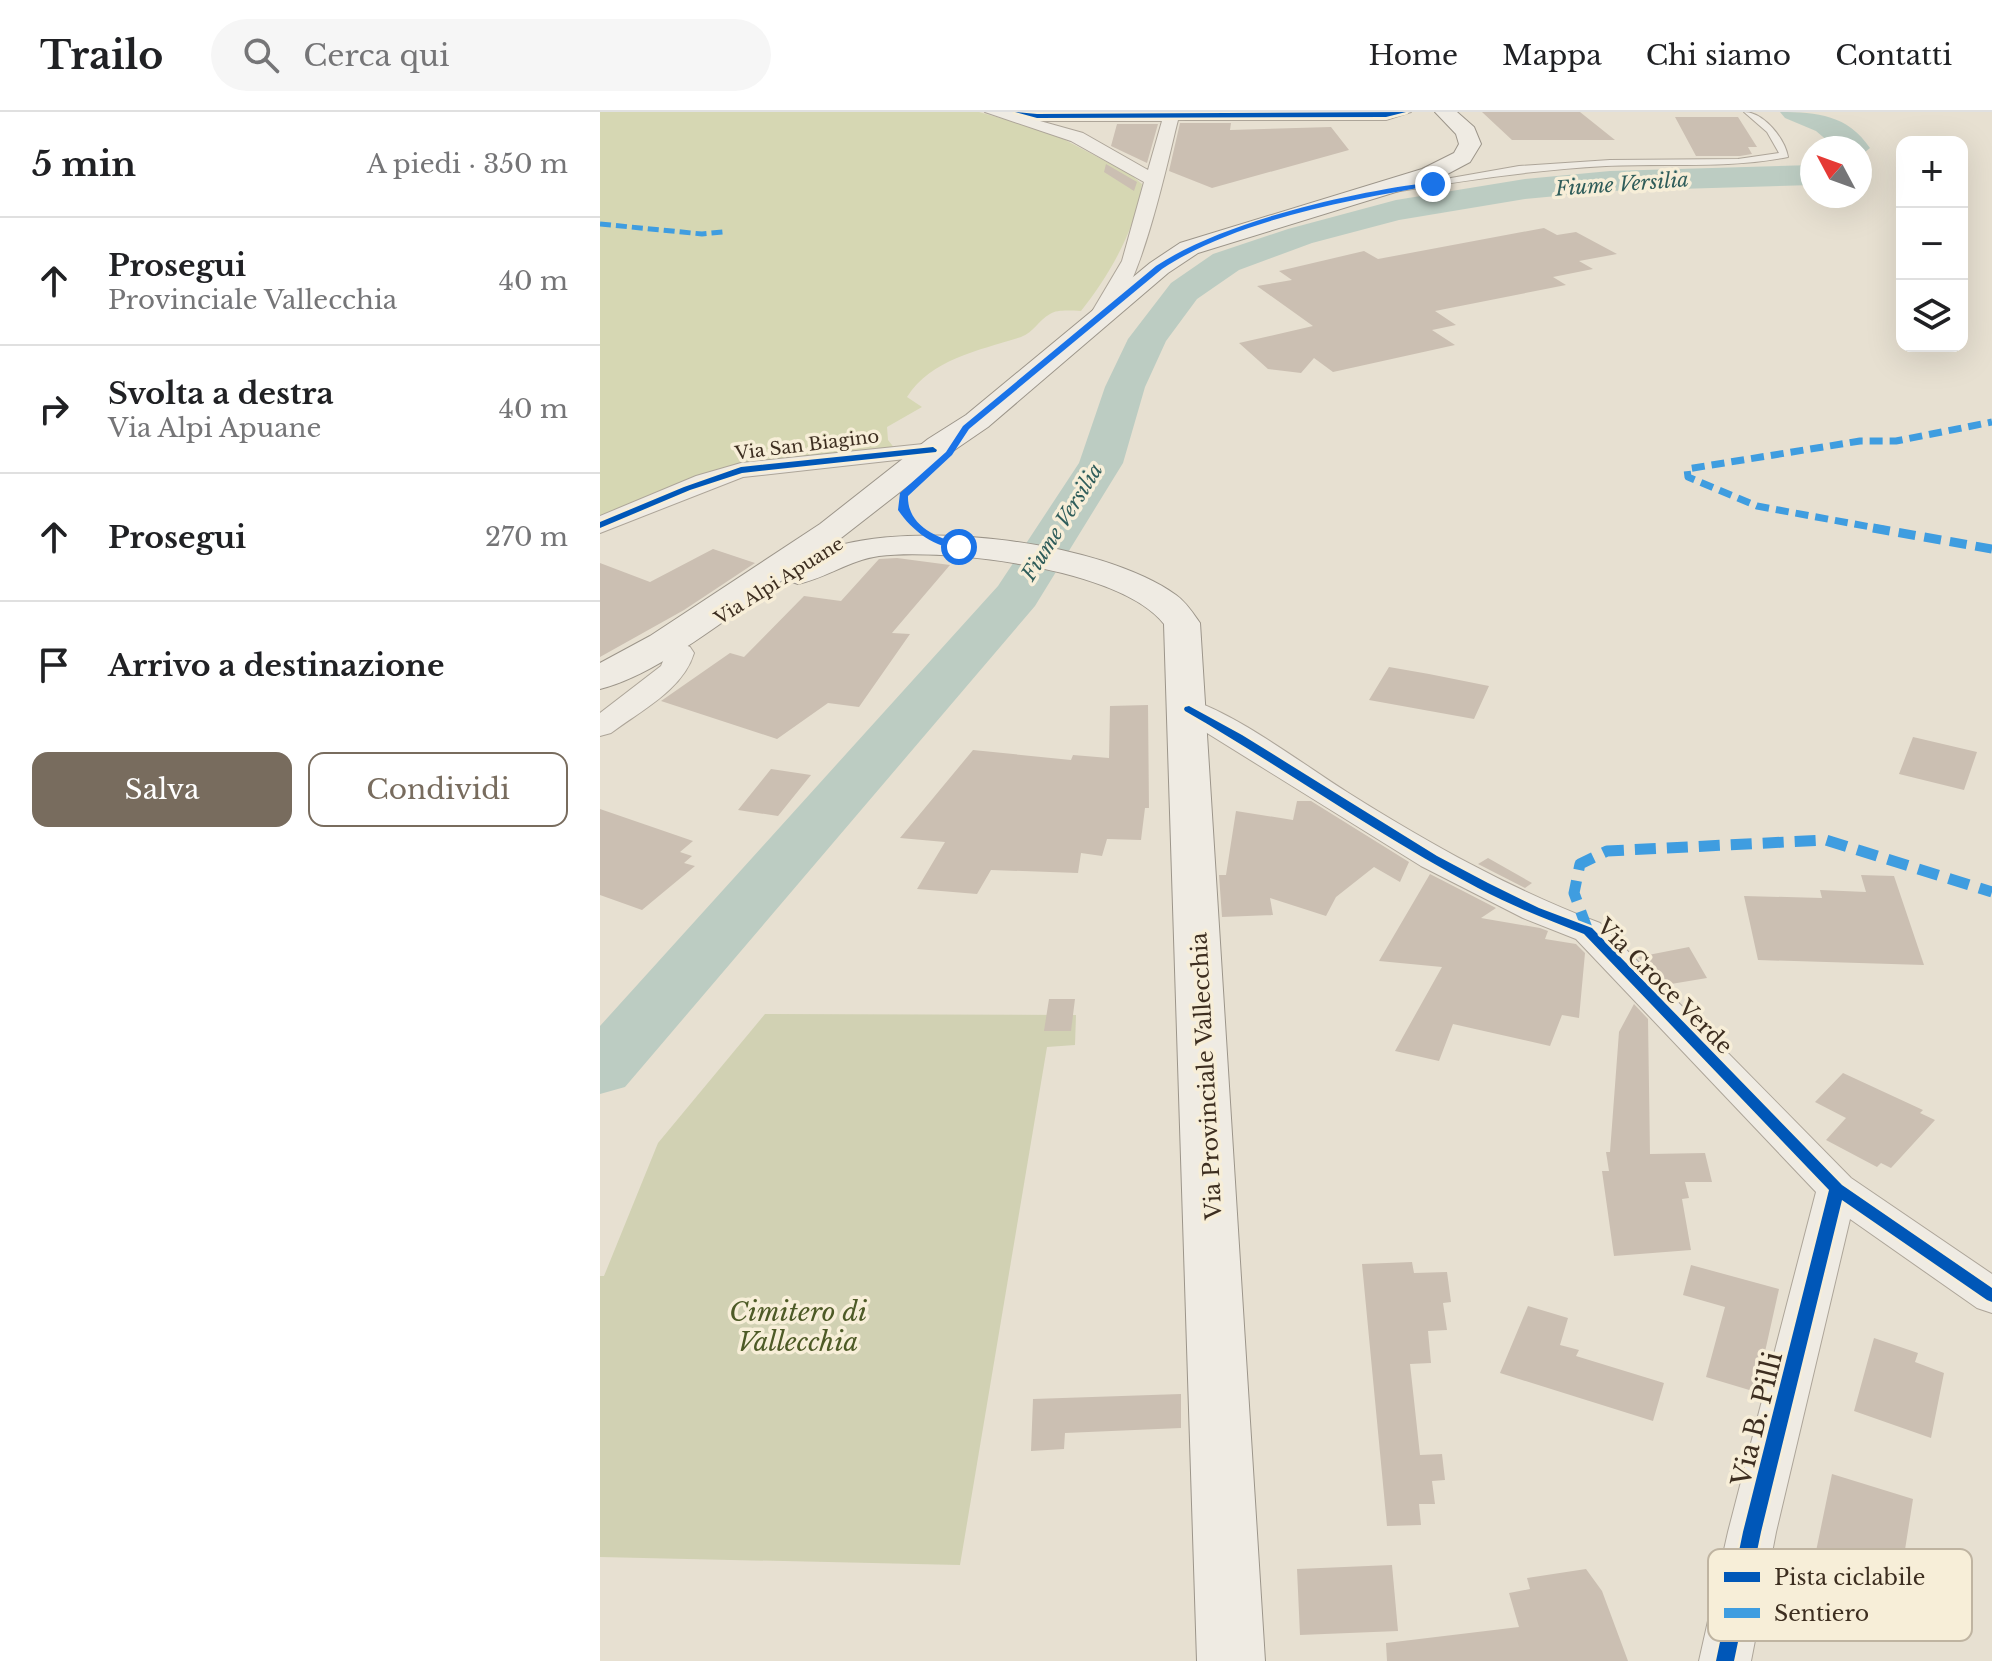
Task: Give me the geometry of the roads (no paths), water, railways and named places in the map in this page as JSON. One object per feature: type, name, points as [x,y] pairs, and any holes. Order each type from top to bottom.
[{"type":"main road","points":[[884,516],[933,450],[966,427],[1159,268],[1189,248],[1430,174],[1462,157],[1470,144],[1466,132],[1445,112]]},
{"type":"main road","name":"Via Alpi Apuane","points":[[600,678],[884,516],[949,453],[966,427]]},
{"type":"main road","name":"Via Provinciale Vallecchia","points":[[884,516],[960,546],[1118,579],[1166,604],[1182,623],[1189,709],[1231,1661]]},
{"type":"street","points":[[993,112],[1077,137],[1155,181]]},
{"type":"street","points":[[1018,112],[1037,116],[1386,115],[1403,112]]},
{"type":"street","points":[[1097,320],[1132,261],[1171,114]]},
{"type":"street","name":"Via San Biagino","points":[[600,525],[659,503],[711,478],[741,470],[933,450]]},
{"type":"street","points":[[600,727],[675,669],[680,653],[663,644]]},
{"type":"street","name":"Via Croce Verde","points":[[1189,709],[1262,750],[1446,865],[1539,914],[1588,931],[1837,1189],[1992,1296]]},
{"type":"street","name":"Via B. Pilli","points":[[1748,1549],[1837,1189]]},
{"type":"street","name":"Via B. Pilli","points":[[1725,1661],[1729,1641]]},
{"type":"lane","points":[[1378,191],[1519,169],[1610,163],[1738,162],[1785,155],[1770,130],[1748,112]]},
{"type":"waterway","name":"Fiume Versilia","points":[[1795,112],[1827,125],[1840,136]]},
{"type":"waterway","name":"Fiume Versilia","points":[[600,1070],[1017,595],[1101,463],[1125,387],[1147,339],[1184,291],[1226,262],[1300,236],[1396,210],[1525,189],[1610,181],[1800,175]]},
{"type":"park label","name":"Cimitero di Vallecchia","points":[[798,1327]]}]
